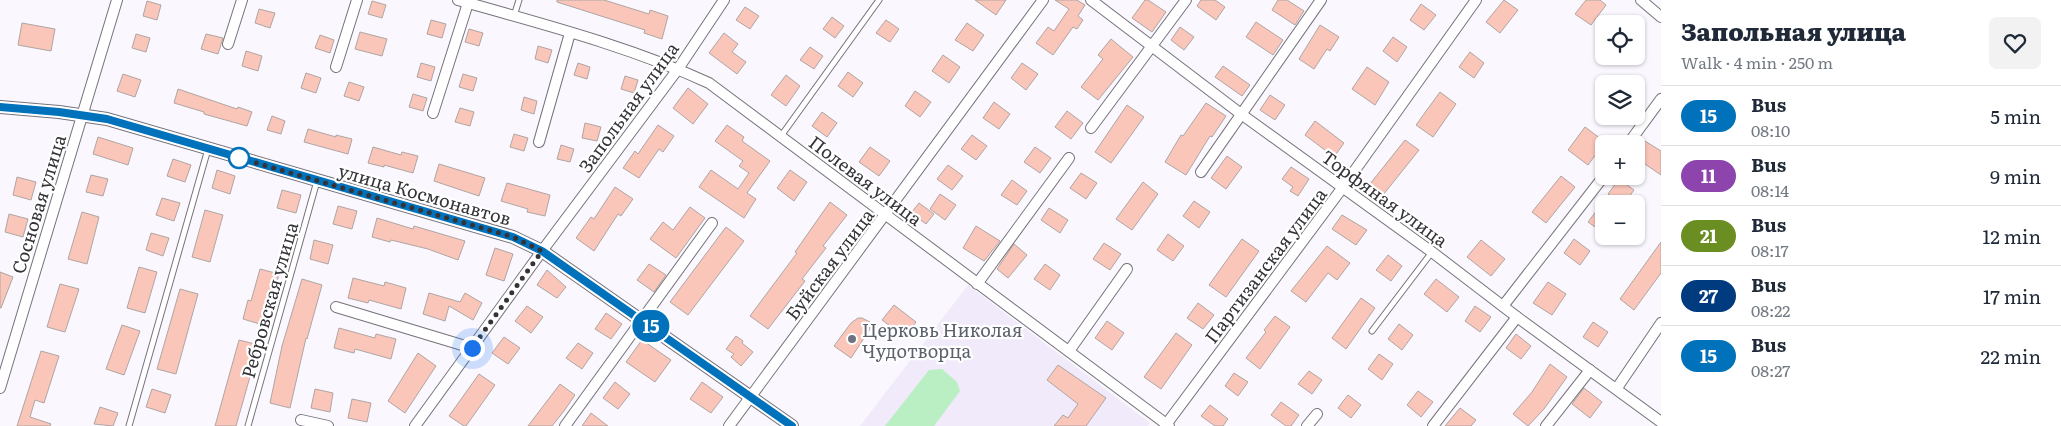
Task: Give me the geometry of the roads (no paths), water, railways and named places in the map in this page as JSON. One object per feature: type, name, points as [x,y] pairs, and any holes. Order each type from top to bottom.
[{"type":"street","name":"Сосновая улица","points":[[0,388],[116,0]]},
{"type":"street","points":[[228,44],[242,0]]},
{"type":"street","points":[[336,67],[356,0]]},
{"type":"street","name":"Запольная улица","points":[[415,426],[542,251],[678,69],[724,0]]},
{"type":"street","name":"Буйская улица","points":[[729,426],[1043,0]]},
{"type":"street","name":"Торфяная улица","points":[[1091,0],[1241,114],[1432,252],[1517,317],[1617,388],[1661,422]]},
{"type":"street","points":[[1091,128],[1186,0]]},
{"type":"street","points":[[1200,172],[1321,0]]},
{"type":"street","name":"Партизанская улица","points":[[1167,425],[1343,187],[1476,0]]},
{"type":"street","points":[[1641,0],[1661,18]]},
{"type":"street","points":[[433,114],[463,1]]},
{"type":"street","name":"Полевая улица","points":[[463,1],[570,33],[678,69],[709,83],[1167,425]]},
{"type":"street","points":[[539,142],[570,33]]},
{"type":"street","points":[[1635,135],[1661,99]]},
{"type":"street","name":"улица Космонавтов","points":[[0,107],[107,119],[513,237],[542,251],[792,426]]},
{"type":"street","points":[[977,284],[1069,158]]},
{"type":"street","points":[[1504,306],[1597,185]]},
{"type":"street","points":[[565,426],[712,224]]},
{"type":"street","points":[[1069,351],[1126,270]]},
{"type":"street","points":[[336,307],[472,348]]},
{"type":"street","points":[[1433,426],[1517,317]]},
{"type":"street","points":[[1617,388],[1661,322]]},
{"type":"street","points":[[1546,426],[1590,370]]},
{"type":"street","points":[[1307,426],[1318,414]]},
{"type":"street","points":[[301,420],[328,426]]},
{"type":"lane","points":[[514,16],[519,0]]},
{"type":"lane","points":[[780,136],[880,0]]},
{"type":"lane","points":[[129,426],[208,149]]},
{"type":"lane","name":"Ребровская улица","points":[[248,426],[317,180]]},
{"type":"lane","points":[[1372,331],[1432,252]]},
{"type":"place","name":"Церковь Николая Чудотворца","points":[[852,339]]}]
